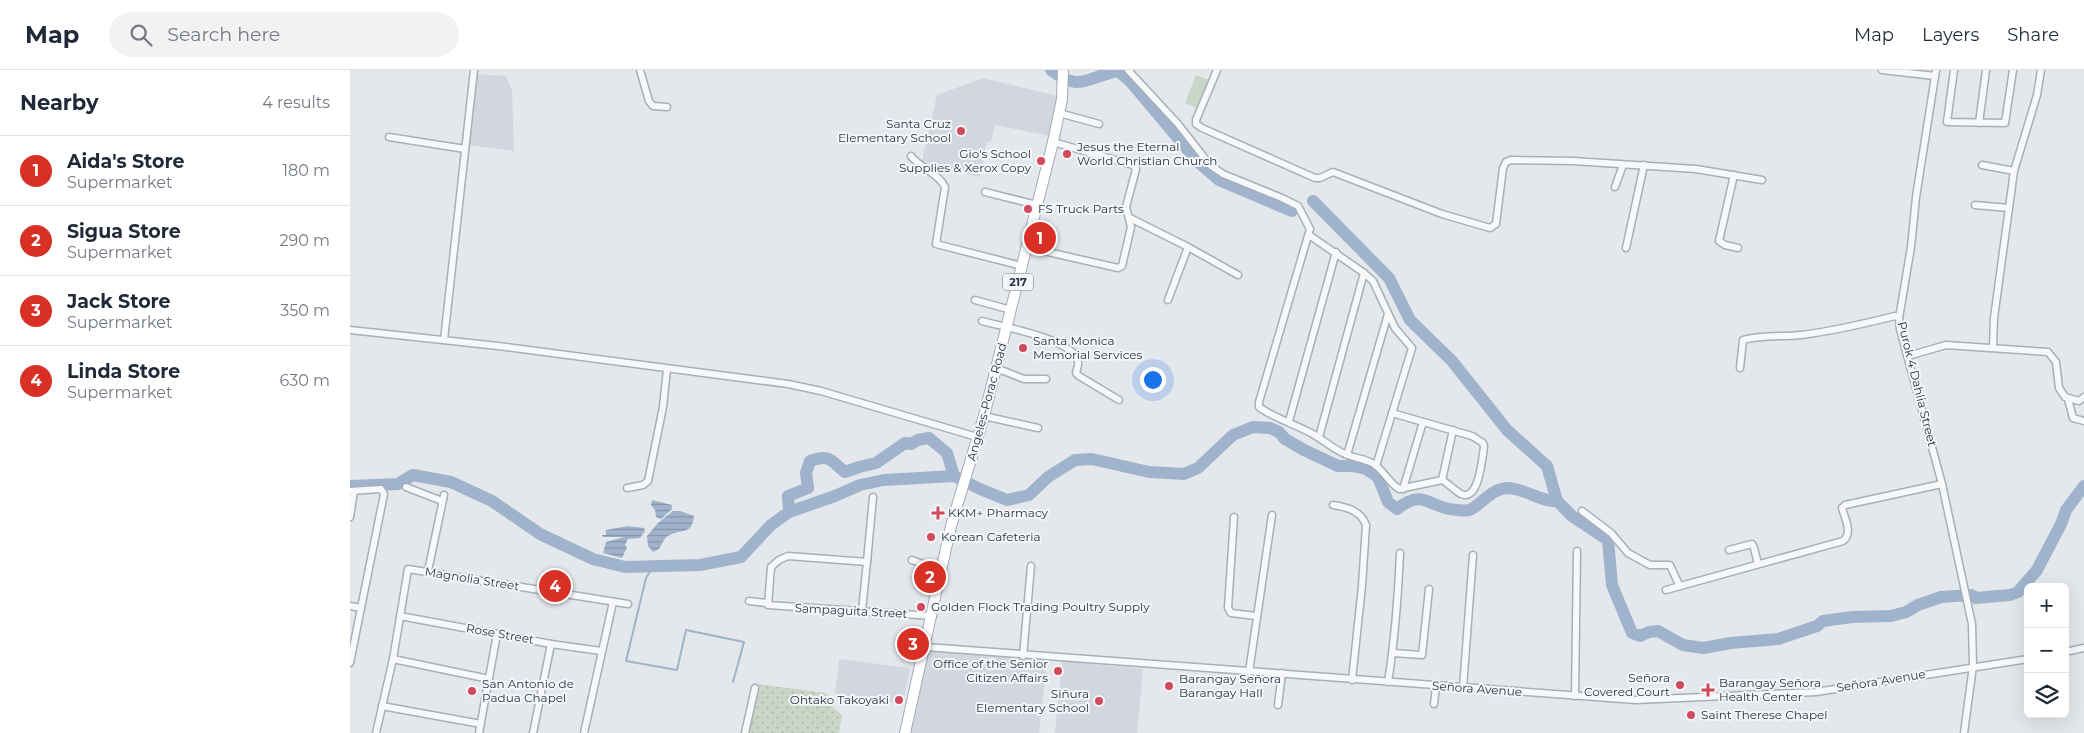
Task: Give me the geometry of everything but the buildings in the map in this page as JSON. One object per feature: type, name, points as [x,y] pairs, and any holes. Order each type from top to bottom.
[{"type":"main road","name":"Angeles-Porac Road","points":[[905,733],[933,616],[951,526],[984,416],[1053,142],[1063,92],[1063,72]]},
{"type":"street","points":[[444,340],[474,70]]},
{"type":"street","points":[[640,70],[649,102],[653,106],[667,107]]},
{"type":"street","points":[[1128,70],[1178,124],[1210,164],[1223,174],[1298,206],[1310,229],[1259,407],[1319,437],[1347,455],[1362,459],[1376,466],[1384,473],[1390,484],[1403,489],[1442,480],[1460,493],[1471,494],[1476,487],[1484,447],[1483,443],[1472,436],[1392,413]]},
{"type":"street","points":[[1217,70],[1196,120],[1196,124],[1202,128],[1315,178],[1320,178],[1333,172],[1472,224],[1490,228],[1496,224],[1504,168],[1506,162],[1511,160],[1696,169],[1762,180]]},
{"type":"street","points":[[1882,70],[1936,73]]},
{"type":"street","points":[[1954,70],[1947,122],[1979,123],[2005,123],[2013,70]]},
{"type":"street","points":[[1979,123],[1986,70]]},
{"type":"street","points":[[1993,347],[1994,318],[2014,171],[2037,96],[2041,70]]},
{"type":"street","name":"Purok 4 Dahlia Street","points":[[1936,73],[1899,318],[1900,329],[1942,484],[1972,624],[1973,666],[1964,733]]},
{"type":"street","points":[[1059,113],[1099,124]]},
{"type":"street","points":[[389,137],[465,149]]},
{"type":"street","points":[[1026,247],[1118,268],[1122,266],[1130,232],[1130,218],[1126,207],[1136,169],[1132,165],[1053,142]]},
{"type":"street","points":[[911,156],[916,163],[941,181],[945,187],[936,244],[1022,266]]},
{"type":"street","points":[[1615,187],[1623,165]]},
{"type":"street","points":[[1982,165],[2014,171]]},
{"type":"street","points":[[1626,248],[1644,166]]},
{"type":"street","points":[[1734,175],[1719,241],[1724,245],[1738,248]]},
{"type":"street","points":[[985,192],[1037,205]]},
{"type":"street","points":[[1975,205],[2009,208]]},
{"type":"street","points":[[1130,218],[1238,275]]},
{"type":"street","points":[[1309,234],[1373,281],[1395,328],[1412,348],[1376,466]]},
{"type":"street","points":[[1168,300],[1188,247]]},
{"type":"street","points":[[1288,421],[1336,252]]},
{"type":"street","points":[[1319,437],[1364,273]]},
{"type":"street","points":[[975,300],[1011,310]]},
{"type":"street","points":[[1347,455],[1388,314]]},
{"type":"street","points":[[1740,368],[1743,340],[1754,337],[1795,336],[1840,330],[1895,316],[1899,318]]},
{"type":"street","points":[[982,321],[1048,338],[1063,346],[1077,358],[1079,363],[1076,373],[1079,376],[1119,400]]},
{"type":"street","points":[[350,330],[444,340],[788,384],[808,388],[977,437]]},
{"type":"street","points":[[1908,356],[1946,344],[2048,352],[2056,362],[2059,388],[2068,399],[2074,418],[2084,421]]},
{"type":"street","points":[[996,368],[1024,379],[1046,379]]},
{"type":"street","points":[[627,488],[643,485],[648,481],[663,408],[667,369]]},
{"type":"street","points":[[2068,399],[2080,401],[2084,397]]},
{"type":"street","points":[[984,416],[1038,428]]},
{"type":"street","points":[[1403,489],[1422,422]]},
{"type":"street","points":[[1442,480],[1453,430]]},
{"type":"street","points":[[1666,590],[1843,541],[1848,538],[1849,533],[1842,508],[1845,505],[1942,484]]},
{"type":"street","points":[[406,486],[443,498],[428,571]]},
{"type":"street","points":[[350,516],[352,491],[381,489],[384,494],[350,663]]},
{"type":"street","points":[[862,610],[873,497]]},
{"type":"street","points":[[1333,505],[1351,509],[1364,519],[1366,525],[1362,586],[1352,680]]},
{"type":"street","points":[[1582,511],[1611,533],[1628,553],[1650,565],[1670,565],[1679,585]]},
{"type":"street","points":[[1249,672],[1272,515]]},
{"type":"street","points":[[1234,517],[1228,608],[1231,613],[1256,616]]},
{"type":"street","points":[[1729,550],[1752,544],[1758,564]]},
{"type":"street","points":[[1575,696],[1577,551]]},
{"type":"street","points":[[1388,682],[1399,591],[1400,553]]},
{"type":"street","points":[[1463,688],[1473,555]]},
{"type":"street","points":[[768,604],[771,567],[782,558],[788,556],[867,562]]},
{"type":"street","points":[[912,560],[941,570]]},
{"type":"street","points":[[1023,656],[1031,566]]},
{"type":"street","name":"Magnolia Street","points":[[376,733],[393,659],[408,569],[628,604]]},
{"type":"street","points":[[1393,653],[1422,655],[1429,589]]},
{"type":"street","name":"Sampaguita Street","points":[[749,601],[933,616]]},
{"type":"street","points":[[584,733],[613,602]]},
{"type":"street","points":[[350,606],[361,608]]},
{"type":"street","name":"Rose Street","points":[[400,616],[551,644],[601,651]]},
{"type":"street","points":[[479,733],[497,634]]},
{"type":"street","points":[[533,733],[551,644]]},
{"type":"street","name":"Señora Avenue","points":[[926,647],[1023,656],[1282,673],[1352,680],[1636,700],[1816,692],[2024,660]]},
{"type":"street","points":[[2069,651],[2084,648]]},
{"type":"street","points":[[393,659],[489,679]]},
{"type":"street","points":[[1278,705],[1282,673]]},
{"type":"street","points":[[1434,704],[1436,686]]},
{"type":"street","points":[[745,733],[755,688]]},
{"type":"street","points":[[382,706],[481,724]]},
{"type":"shaded area","points":[[476,74],[506,76],[512,91],[514,151],[468,145]]},
{"type":"shaded area","name":"Santa Cruz Elementary School","points":[[983,78],[1057,96],[1050,136],[995,125],[991,142],[987,142],[980,177],[921,165],[937,95]]},
{"type":"shaded area","points":[[928,650],[1047,661],[1039,733],[910,733]]},
{"type":"shaded area","points":[[839,659],[910,668],[903,704],[835,694]]},
{"type":"shaded area","name":"Siñura Elementary School","points":[[1062,661],[1143,669],[1137,733],[1055,733]]},
{"type":"green space","points":[[1196,75],[1211,81],[1200,109],[1185,103]]},
{"type":"green space","points":[[758,684],[825,693],[829,696],[827,702],[842,715],[839,733],[749,733]]},
{"type":"water","points":[[652,500],[672,505],[672,509],[661,519],[656,517],[655,510],[651,505]]},
{"type":"water","points":[[673,511],[680,511],[694,516],[693,522],[688,529],[668,536],[659,549],[653,552],[648,546],[647,536],[658,523]]},
{"type":"water","points":[[628,526],[644,528],[645,531],[640,538],[628,539],[622,558],[603,553],[606,542],[624,537],[603,537],[602,535],[606,535],[606,530]]},
{"type":"waterway","points":[[1051,70],[1061,77],[1077,82],[1118,71],[1130,81],[1198,162],[1219,180],[1292,211]]},
{"type":"waterway","points":[[1313,201],[1389,278],[1410,320],[1452,361],[1507,430],[1547,466],[1557,501]]},
{"type":"waterway","points":[[350,486],[398,484],[413,475],[451,482],[492,501],[540,534],[593,559],[625,567],[700,565],[741,557],[771,525],[789,512],[788,496],[808,488],[806,473],[810,461],[817,459],[829,459],[845,472],[876,463],[905,443],[911,444],[918,440],[929,438],[947,453],[954,476],[1007,500],[1029,495],[1048,477],[1075,460],[1092,459],[1149,472],[1184,474],[1198,468],[1233,435],[1253,427],[1270,428],[1279,432],[1285,439],[1304,450],[1338,466],[1366,469],[1378,477],[1388,502],[1397,509],[1406,503],[1421,499],[1448,509],[1468,510],[1496,491],[1509,488],[1546,500],[1557,501],[1572,516],[1608,540],[1612,585],[1632,633],[1640,636],[1658,631],[1683,645],[1703,648],[1731,643],[1778,639],[1817,626],[1823,621],[1852,617],[1891,616],[1906,612],[1918,605],[1941,597],[1971,595],[1976,598],[2010,595],[2018,592],[2037,570],[2061,524],[2066,510],[2084,486]]},
{"type":"waterway","points":[[789,512],[860,485],[884,480],[954,476]]},
{"type":"waterway","points":[[654,566],[646,578],[626,661],[677,670],[686,630],[744,642],[733,682]]},
{"type":"place","name":"Santa Cruz Elementary School","points":[[961,131]]},
{"type":"place","name":"Jesus the Eternal World Christian Church","points":[[1067,154]]},
{"type":"place","name":"Gio's School Supplies & Xerox Copy","points":[[1041,161]]},
{"type":"place","name":"FS Truck Parts","points":[[1028,209]]},
{"type":"place","name":"Aida's Store","points":[[1040,238]]},
{"type":"place","name":"Santa Monica Memorial Services","points":[[1023,348]]},
{"type":"place","name":"KKM+ Pharmacy","points":[[938,513]]},
{"type":"place","name":"Korean Cafeteria","points":[[931,537]]},
{"type":"place","name":"Sigua Store","points":[[930,577]]},
{"type":"place","name":"Linda Store","points":[[555,586]]},
{"type":"place","name":"Golden Flock Trading Poultry Supply","points":[[921,607]]},
{"type":"place","name":"Jack Store","points":[[913,644]]},
{"type":"place","name":"Office of the Senior Citizen Affairs","points":[[1058,671]]},
{"type":"place","name":"Señora Covered Court","points":[[1680,685]]},
{"type":"place","name":"Barangay Señora Barangay Hall","points":[[1169,686]]},
{"type":"place","name":"Barangay Señora Health Center","points":[[1708,690]]},
{"type":"place","name":"San Antonio de Padua Chapel","points":[[472,691]]},
{"type":"place","name":"Ohtako Takoyaki","points":[[899,700]]},
{"type":"place","name":"Siñura Elementary School","points":[[1099,701]]},
{"type":"place","name":"Saint Therese Chapel","points":[[1691,715]]}]
